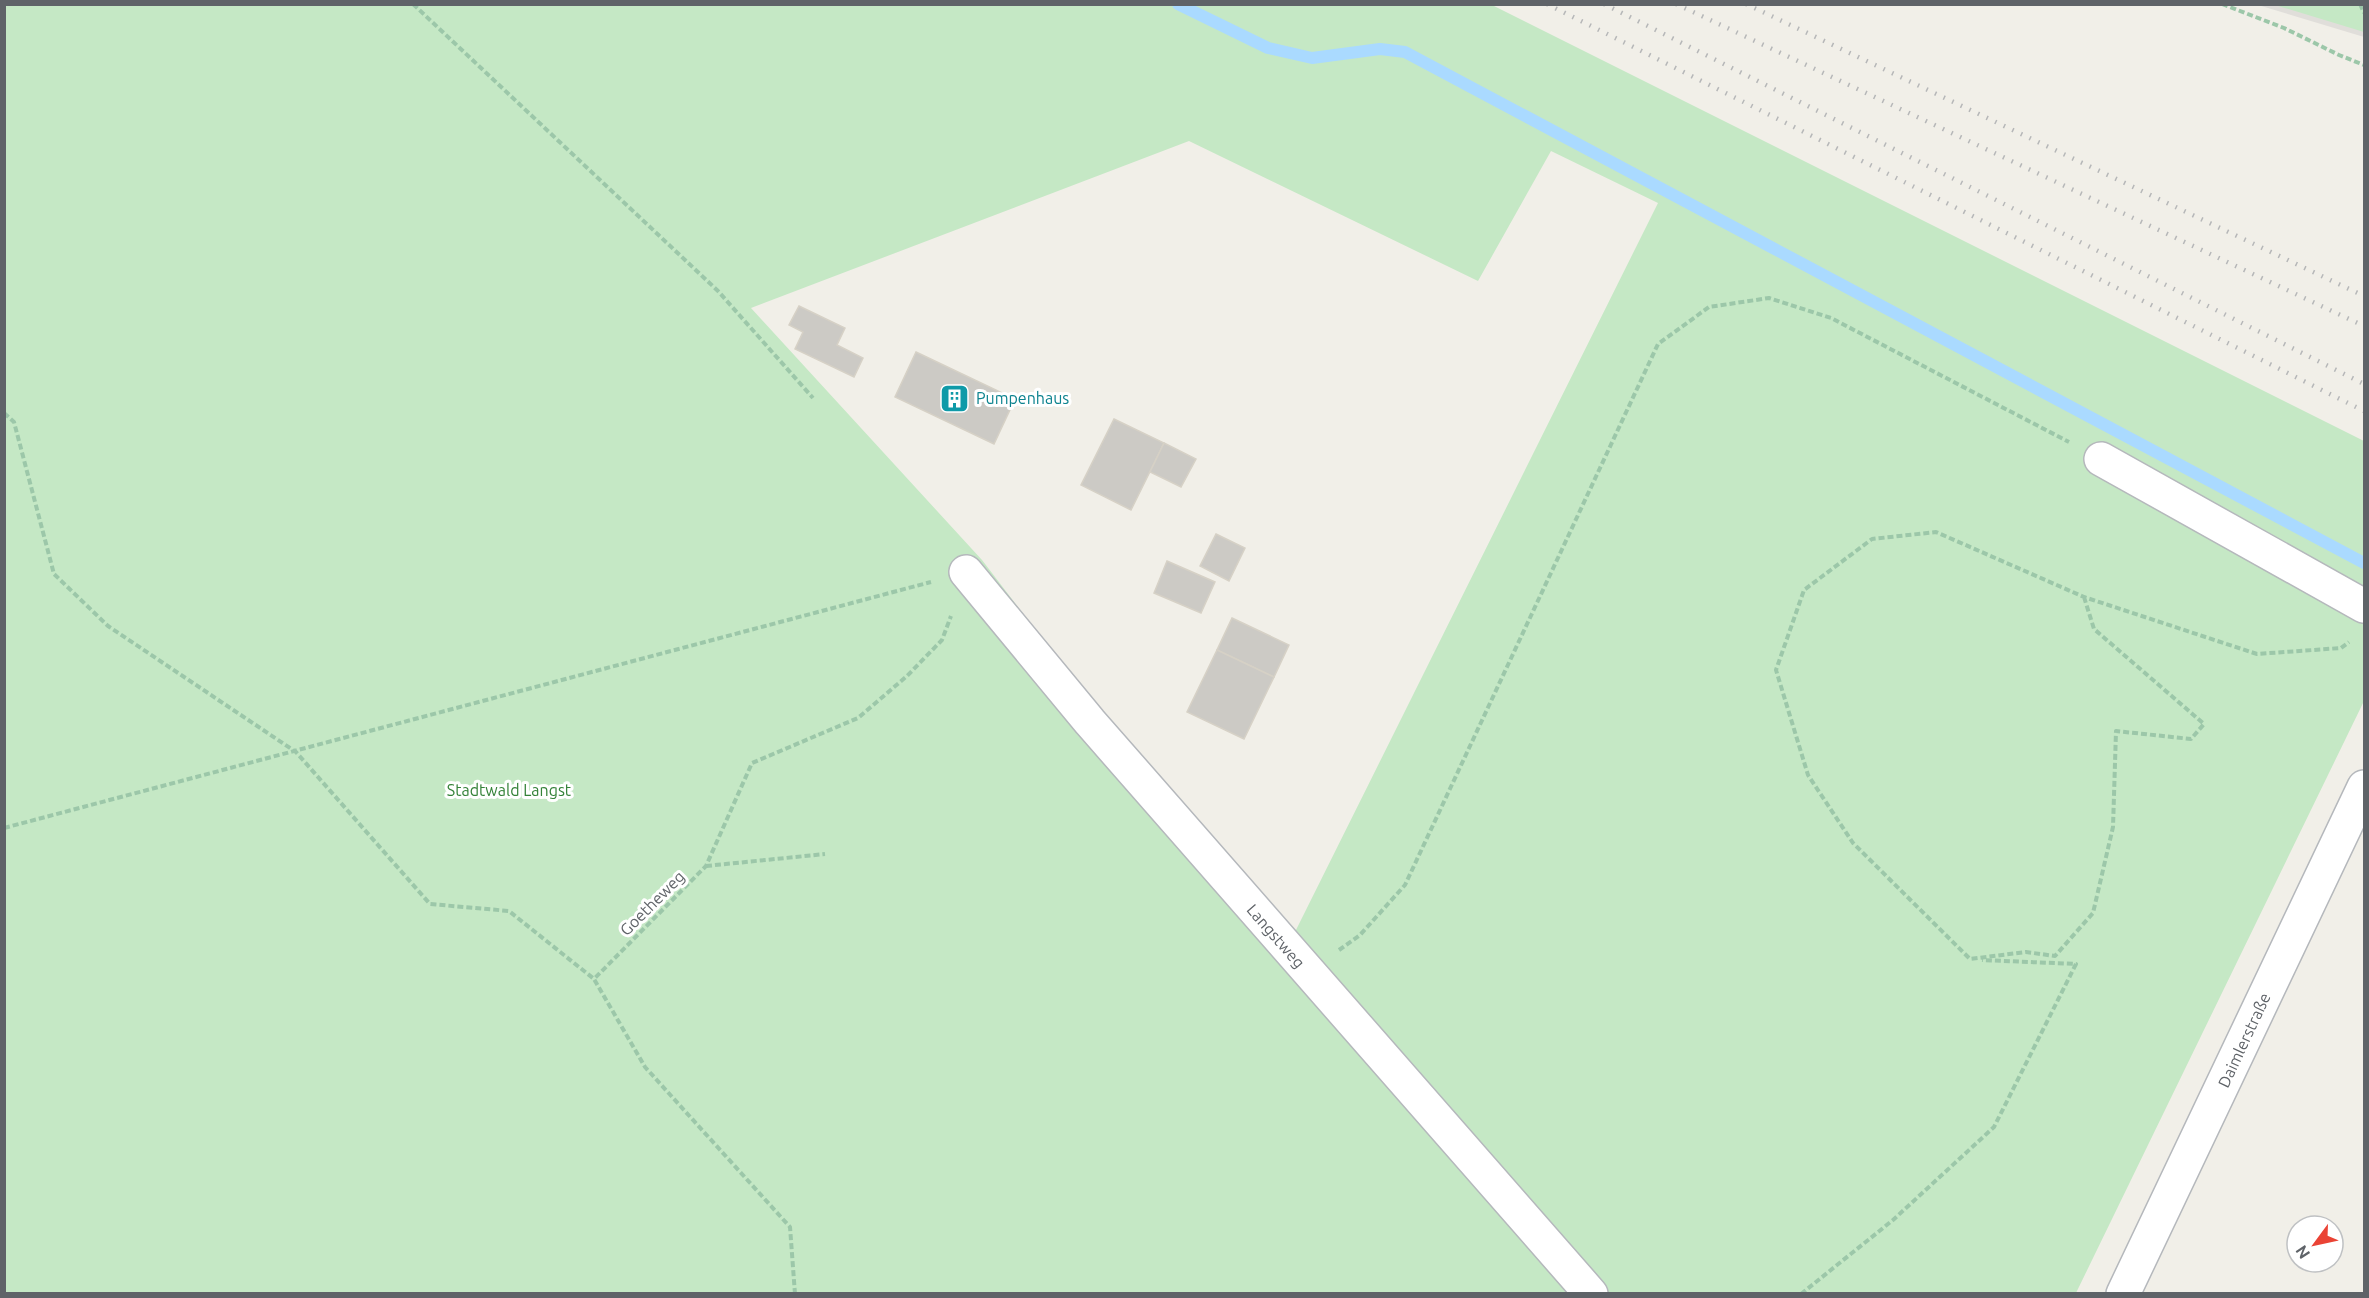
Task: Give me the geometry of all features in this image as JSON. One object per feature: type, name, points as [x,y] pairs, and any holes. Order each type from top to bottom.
[{"type":"street","points":[[2101,459],[2361,621]]},
{"type":"street","name":"Langstweg","points":[[966,572],[1090,722],[1591,1293]]},
{"type":"street","name":"Daimlerstraße","points":[[2123,1293],[2364,787]]},
{"type":"path","points":[[413,4],[718,291],[813,398]]},
{"type":"path","points":[[2222,4],[2284,28],[2364,65]]},
{"type":"path","points":[[2360,4],[2364,13]]},
{"type":"path","points":[[1308,973],[1360,935],[1406,885],[1658,344],[1709,307],[1769,298],[1831,318],[2101,459]]},
{"type":"path","points":[[4,412],[14,422],[54,574],[108,626],[296,752],[430,904],[509,911],[594,979],[645,1067],[790,1227],[795,1293]]},
{"type":"path","points":[[1801,1293],[1893,1220],[1994,1127],[2076,964],[1970,959],[1853,843],[1808,775],[1776,670],[1804,590],[1872,539],[1936,532],[2084,597],[2257,654],[2341,648],[2361,621]]},
{"type":"path","points":[[4,828],[966,572]]},
{"type":"path","name":"Goetheweg","points":[[594,979],[706,866],[752,763],[858,718],[907,676],[942,640],[966,572]]},
{"type":"path","points":[[1970,959],[2026,952],[2055,956],[2093,913],[2113,828],[2116,731],[2191,740],[2204,724],[2094,629],[2084,597]]},
{"type":"path","points":[[706,866],[825,854]]},
{"type":"shaded area","points":[[2258,5],[2364,5],[2364,37]]},
{"type":"green space","name":"Stadtwald Langst","points":[[5,5],[1492,5],[2364,441],[2364,701],[2076,1293],[5,1294]],"holes":[[[1189,141],[1478,281],[1551,151],[1658,203],[1294,934],[1089,700],[982,560],[751,308]]]},
{"type":"green space","points":[[2275,5],[2364,5],[2364,32]]},
{"type":"building","points":[[799,306],[845,328],[837,345],[863,358],[854,377],[795,349],[803,332],[789,325]]},
{"type":"building","name":"Pumpenhaus","points":[[916,352],[1015,399],[994,444],[895,397]]},
{"type":"building","points":[[1114,419],[1164,443],[1131,510],[1081,485]]},
{"type":"building","points":[[1164,443],[1196,459],[1181,487],[1150,472]]},
{"type":"building","points":[[1216,534],[1245,548],[1229,581],[1200,566]]},
{"type":"building","points":[[1167,561],[1215,582],[1201,613],[1154,593]]},
{"type":"building","points":[[1232,618],[1289,645],[1274,677],[1217,650]]},
{"type":"building","points":[[1217,650],[1274,677],[1244,739],[1187,712]]},
{"type":"waterway","points":[[1178,4],[1268,48],[1312,58],[1380,49],[1405,52],[2364,563]]},
{"type":"railway","points":[[1547,4],[2364,411]]},
{"type":"railway","points":[[1604,4],[2364,384]]},
{"type":"railway","points":[[1676,4],[2364,326]]},
{"type":"railway","points":[[1746,4],[2364,296]]},
{"type":"place","name":"Pumpenhaus","points":[[955,398]]}]
